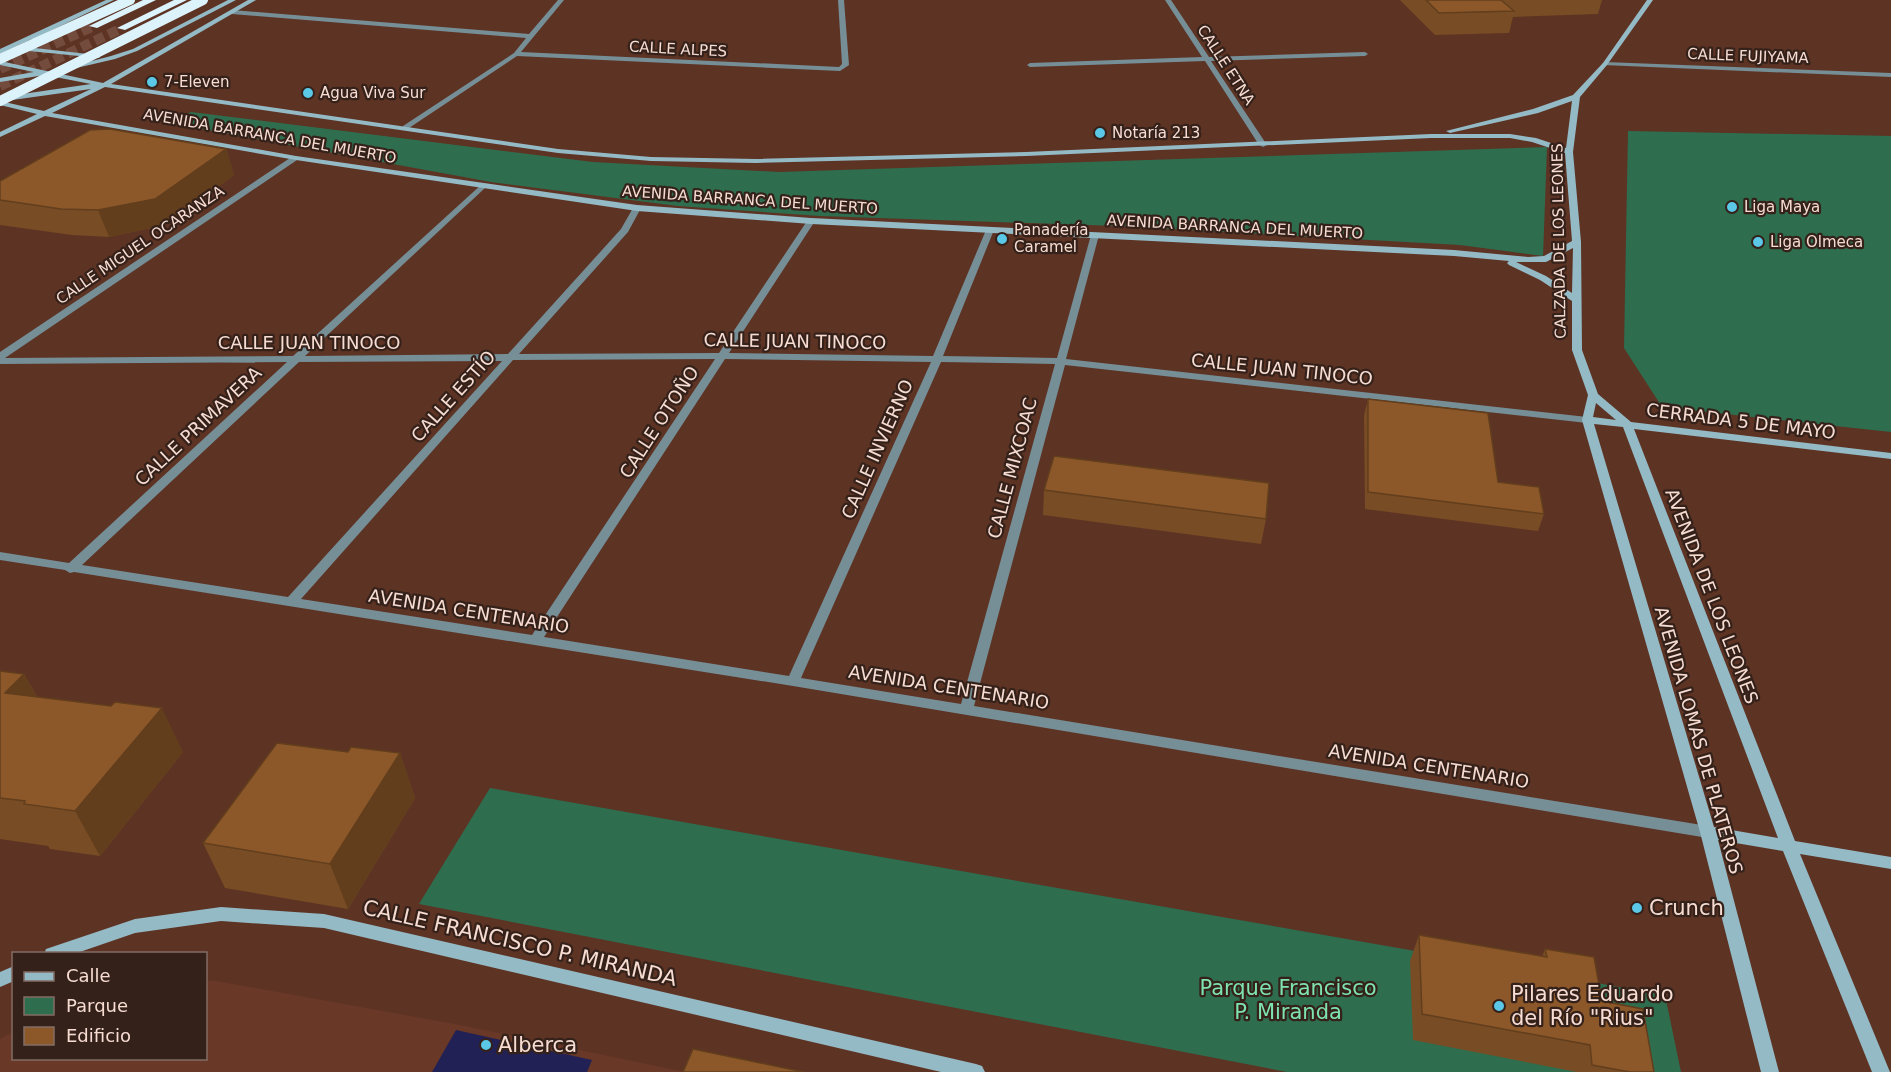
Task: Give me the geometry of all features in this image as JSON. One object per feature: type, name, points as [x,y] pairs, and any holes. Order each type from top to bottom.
[{"type":"highway","points":[[0,61],[130,0]]},
{"type":"highway","points":[[94,26],[151,0]]},
{"type":"highway","points":[[122,28],[182,0]]},
{"type":"highway","points":[[5,101],[203,0]]},
{"type":"main road","points":[[0,52],[110,0]]},
{"type":"main road","points":[[0,80],[15,79],[113,58],[233,0]]},
{"type":"main road","points":[[0,135],[104,85],[253,0]]},
{"type":"main road","points":[[1576,97],[1605,64],[1650,0]]},
{"type":"main road","points":[[38,35],[31,50],[113,58]]},
{"type":"main road","name":"AVENIDA BARRANCA DEL MUERTO","points":[[0,61],[104,85],[558,151],[651,159],[803,159],[1263,145],[1431,136],[1510,136],[1533,140],[1569,153]]},
{"type":"main road","points":[[0,69],[15,79]]},
{"type":"main road","points":[[0,113],[15,79]]},
{"type":"main road","points":[[5,101],[104,85]]},
{"type":"main road","name":"AVENIDA BARRANCA DEL MUERTO","points":[[1431,136],[1534,111],[1576,97]]},
{"type":"main road","name":"CALZADA DE LOS LEONES","points":[[1576,97],[1569,153],[1576,242],[1576,350],[1593,395]]},
{"type":"main road","name":"AVENIDA BARRANCA DEL MUERTO","points":[[5,101],[46,114],[296,158],[637,208],[811,221],[1454,253],[1505,260],[1546,259],[1576,242]]},
{"type":"main road","name":"AVENIDA BARRANCA DEL MUERTO","points":[[1505,260],[1543,278],[1575,299]]},
{"type":"main road","points":[[1587,420],[1593,395]]},
{"type":"main road","name":"AVENIDA DE LOS LEONES","points":[[1593,395],[1627,424],[1789,846]]},
{"type":"main road","name":"CERRADA 5 DE MAYO","points":[[1587,420],[1891,456]]},
{"type":"main road","name":"AVENIDA LOMAS DE PLATEROS","points":[[1587,420],[1708,832],[1770,1072]]},
{"type":"main road","name":"AVENIDA CENTENARIO","points":[[1708,832],[1891,863]]},
{"type":"main road","points":[[1789,846],[1881,1072]]},
{"type":"main road","name":"CALLE FRANCISCO P. MIRANDA","points":[[58,952],[135,926],[221,914],[324,921],[976,1072]]},
{"type":"street","points":[[101,0],[110,0]]},
{"type":"street","points":[[406,128],[516,54],[561,0]]},
{"type":"street","name":"CALLE ALPES","points":[[516,54],[840,69],[846,64],[841,0]]},
{"type":"street","name":"CALLE ETNA","points":[[1168,0],[1263,145]]},
{"type":"street","points":[[232,12],[531,36]]},
{"type":"street","points":[[1030,65],[1365,54]]},
{"type":"street","name":"CALLE FUJIYAMA","points":[[1605,64],[1891,75]]},
{"type":"street","points":[[116,140],[135,128]]},
{"type":"street","name":"CALLE MIGUEL OCARANZA","points":[[0,359],[296,158]]},
{"type":"street","name":"CALLE PRIMAVERA","points":[[70,568],[482,186]]},
{"type":"street","name":"CALLE ESTÍO","points":[[290,603],[625,230],[637,208]]},
{"type":"street","name":"CALLE OTOÑO","points":[[534,640],[811,221]]},
{"type":"street","name":"CALLE INVIERNO","points":[[793,681],[937,359],[990,230]]},
{"type":"street","name":"CALLE MIXCOAC","points":[[966,710],[1095,235]]},
{"type":"street","name":"CALLE JUAN TINOCO","points":[[0,359],[722,356],[1059,361],[1587,420]]},
{"type":"street","name":"AVENIDA CENTENARIO","points":[[0,556],[793,681],[1708,832]]},
{"type":"shaded area","points":[[207,981],[216,981],[460,1025],[685,1072],[0,1072],[0,1039],[12,1033],[12,1060],[207,1060]]},
{"type":"shaded area","name":"Alberca","points":[[456,1030],[592,1060],[587,1072],[432,1072]]},
{"type":"green space","points":[[191,112],[593,162],[779,172],[1547,147],[1543,256],[1460,245],[1117,226],[820,216],[678,206],[491,182],[170,123]]},
{"type":"green space","name":"Liga Olmeca","points":[[1628,131],[1891,136],[1891,432],[1662,407],[1624,348]]},
{"type":"green space","name":"Parque Francisco P. Miranda","points":[[490,788],[1665,995],[1681,1072],[1287,1072],[419,904]]},
{"type":"building","points":[[1426,0],[1501,0],[1514,11],[1439,13]]},
{"type":"building","points":[[110,129],[226,149],[155,199],[98,210],[61,209],[0,200],[0,181],[90,130]]},
{"type":"building","points":[[1368,399],[1488,413],[1498,482],[1539,487],[1544,514],[1368,492]]},
{"type":"building","points":[[1054,456],[1269,483],[1266,519],[1044,490]]},
{"type":"building","points":[[0,671],[24,674],[5,693],[111,706],[115,702],[162,708],[75,811],[24,804],[25,801],[0,798]]},
{"type":"building","points":[[277,743],[348,752],[351,747],[400,753],[330,864],[203,843]]},
{"type":"building","points":[[1419,935],[1547,957],[1545,949],[1594,957],[1602,1001],[1643,1009],[1654,1072],[1630,1072],[1592,1065],[1590,1045],[1422,1014]]},
{"type":"building","points":[[693,1049],[804,1072],[683,1072]]},
{"type":"tunnel","points":[[0,69],[94,26]]},
{"type":"tunnel","points":[[0,86],[122,28]]},
{"type":"place","name":"7-Eleven","points":[[152,82]]},
{"type":"place","name":"Agua Viva Sur","points":[[308,93]]},
{"type":"place","name":"Notaría 213","points":[[1100,133]]},
{"type":"place","name":"Liga Maya","points":[[1732,207]]},
{"type":"place","name":"Panadería Caramel","points":[[1002,239]]},
{"type":"place","name":"Liga Olmeca","points":[[1758,242]]},
{"type":"place","name":"Crunch","points":[[1637,908]]},
{"type":"place","name":"Pilares Eduardo del Río \"Rius\"","points":[[1499,1006]]},
{"type":"place","name":"Alberca","points":[[486,1045]]}]
